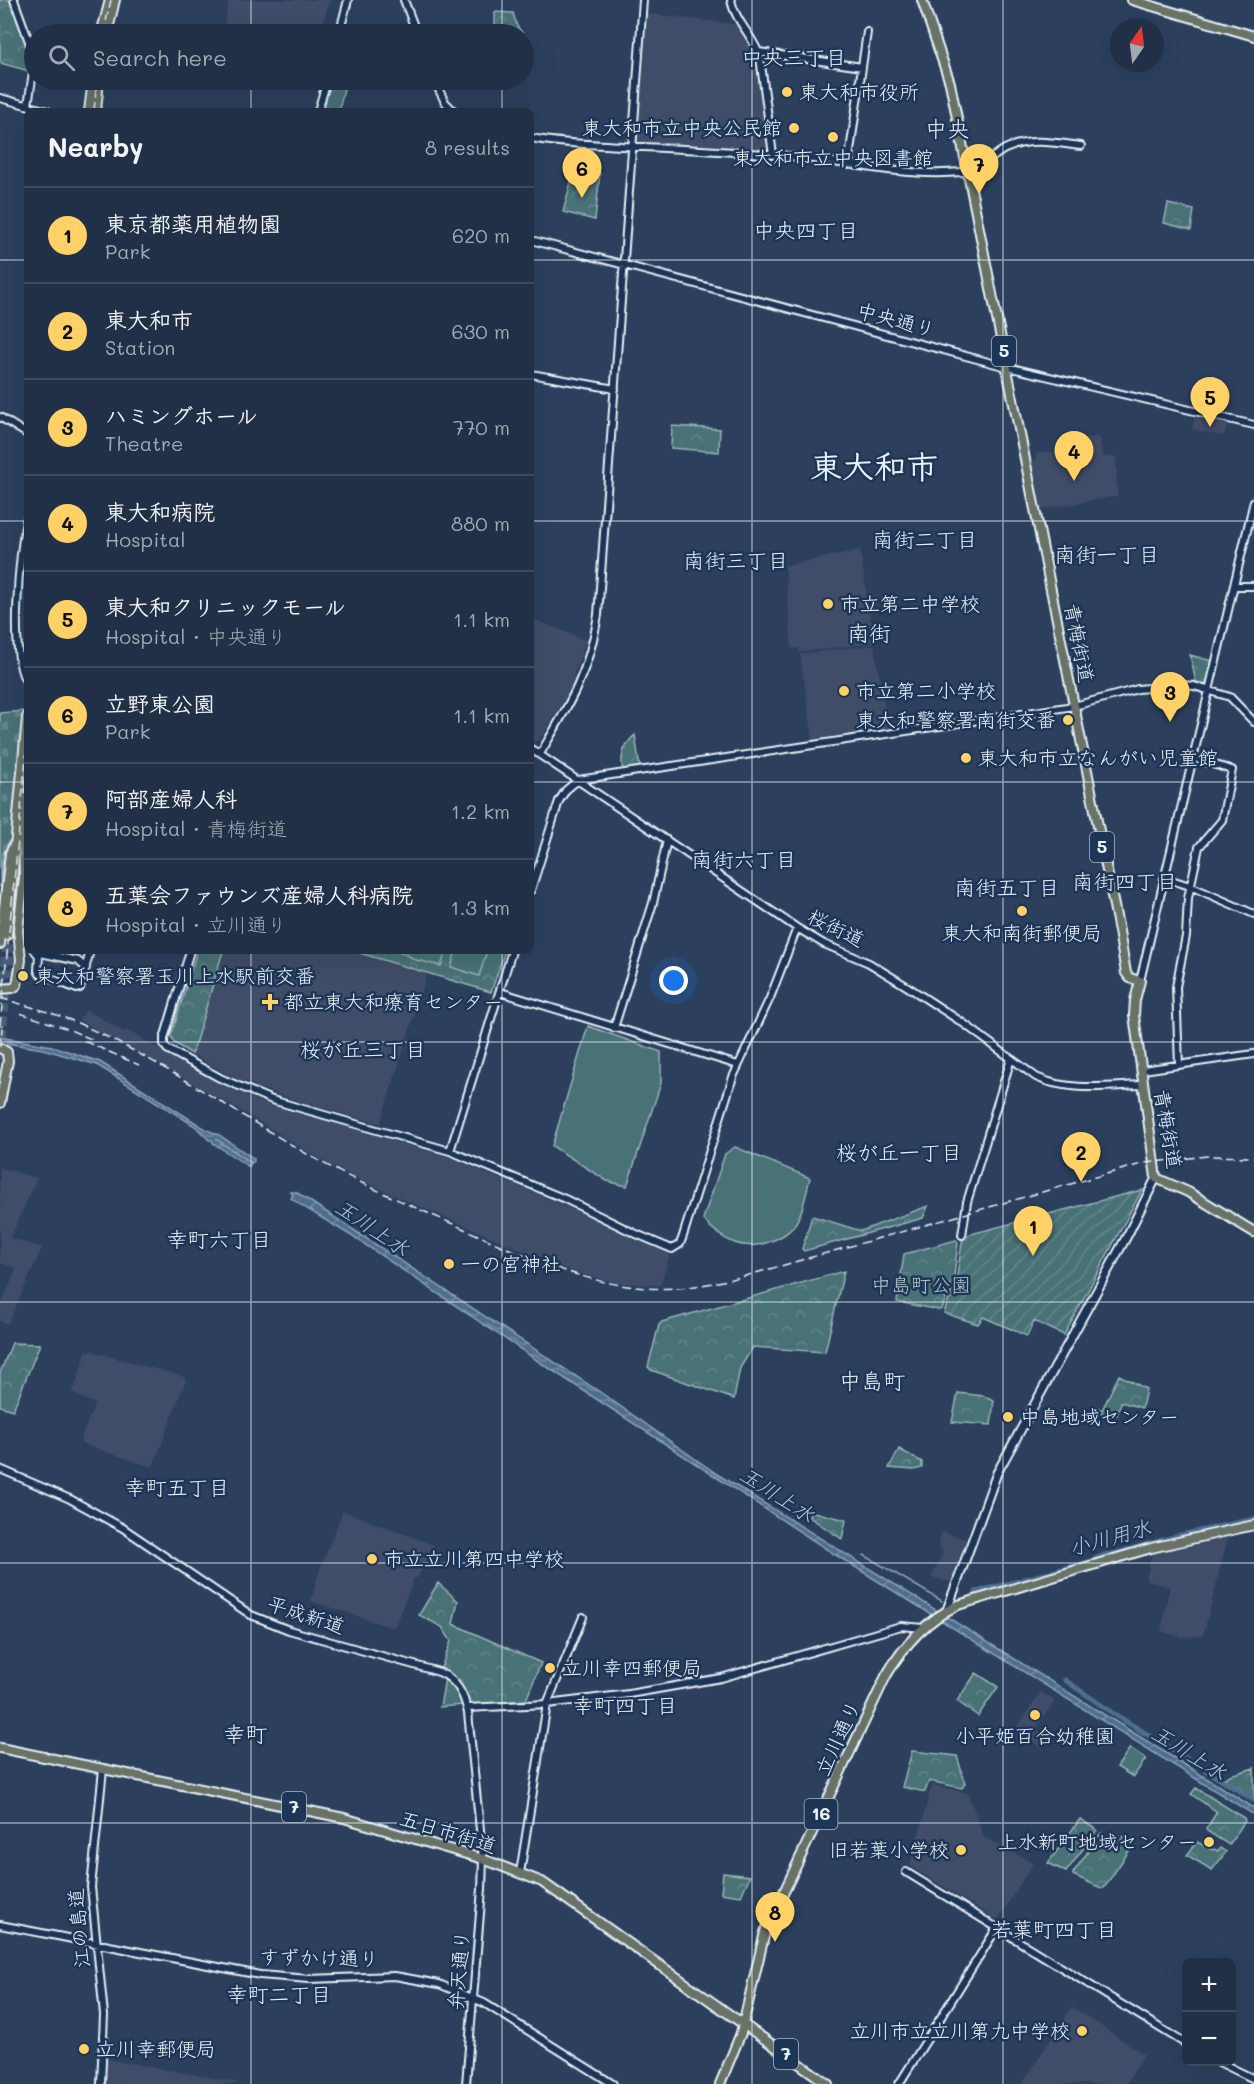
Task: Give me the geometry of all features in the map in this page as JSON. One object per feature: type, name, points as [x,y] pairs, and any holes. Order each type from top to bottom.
[{"type":"main road","points":[[104,24],[110,0]]},
{"type":"main road","points":[[109,24],[115,0]]},
{"type":"main road","name":"青梅街道","points":[[922,0],[949,78],[1120,935],[1125,970],[1129,977],[1140,981],[1134,1008],[1156,1178],[1188,1192],[1254,1232]]},
{"type":"main road","points":[[1132,0],[1254,36]]},
{"type":"main road","points":[[89,108],[92,90]]},
{"type":"main road","points":[[96,108],[98,90]]},
{"type":"main road","points":[[24,775],[10,936],[24,822]]},
{"type":"main road","points":[[0,989],[9,990],[17,985],[23,948],[18,930],[24,878],[23,831]]},
{"type":"main road","points":[[0,944],[10,853],[17,840]]},
{"type":"main road","points":[[0,1048],[7,1052],[8,1060],[0,1103]]},
{"type":"main road","points":[[946,1611],[997,1473],[1128,1234],[1156,1178]]},
{"type":"main road","name":"16","points":[[946,1611],[959,1605],[1151,1548],[1254,1525]]},
{"type":"main road","name":"立川通り","points":[[720,2084],[743,2025],[758,1956],[769,1923],[886,1676],[897,1658],[923,1628],[946,1611]]},
{"type":"main road","name":"五日市街道","points":[[0,1748],[344,1818],[483,1859],[520,1873],[548,1885],[828,2084]]},
{"type":"street","points":[[14,0],[24,28]]},
{"type":"street","points":[[342,24],[348,0]]},
{"type":"street","points":[[404,0],[413,24]]},
{"type":"street","points":[[540,754],[574,697],[593,644],[599,610],[644,0]]},
{"type":"street","points":[[732,0],[734,11],[759,52],[773,154]]},
{"type":"street","points":[[848,165],[867,32]]},
{"type":"street","points":[[759,52],[862,67]]},
{"type":"street","points":[[28,105],[30,90]]},
{"type":"street","points":[[319,108],[324,90]]},
{"type":"street","points":[[439,90],[450,108]]},
{"type":"street","points":[[0,98],[38,108]]},
{"type":"street","points":[[534,138],[773,154],[901,171],[968,171],[985,163],[1005,149],[1025,142],[1081,146]]},
{"type":"street","name":"中央通り","points":[[534,241],[1007,367],[1254,425]]},
{"type":"street","points":[[534,375],[615,389]]},
{"type":"street","points":[[0,417],[24,432]]},
{"type":"street","points":[[1140,981],[1254,501]]},
{"type":"street","points":[[24,529],[16,630],[24,677]]},
{"type":"street","points":[[1234,586],[1254,586]]},
{"type":"street","points":[[534,880],[559,801],[578,780],[1074,706],[1138,689],[1181,685],[1210,691],[1234,700],[1254,722]]},
{"type":"street","name":"桜街道","points":[[534,751],[797,928],[824,944],[869,963],[909,987],[970,1028],[1036,1077],[1059,1085],[1143,1085]]},
{"type":"street","points":[[1179,1065],[1176,987],[1186,936],[1190,885],[1199,847],[1222,820],[1232,770],[1193,758]]},
{"type":"street","points":[[614,1028],[653,903],[667,840]]},
{"type":"street","points":[[1165,878],[1190,885],[1254,914]]},
{"type":"street","points":[[189,954],[164,1039],[167,1049],[220,1078],[272,1100],[450,1151],[566,1199],[672,1249],[680,1244],[738,1065],[770,998],[797,928]]},
{"type":"street","points":[[38,954],[40,974],[72,989],[80,988],[89,954]]},
{"type":"street","points":[[39,960],[45,954],[79,961],[86,968]]},
{"type":"street","points":[[79,961],[89,954]]},
{"type":"street","points":[[450,1151],[511,954]]},
{"type":"street","points":[[500,992],[738,1065]]},
{"type":"street","points":[[1143,1070],[1254,1054]]},
{"type":"street","points":[[962,1235],[968,1202],[1011,1059]]},
{"type":"street","name":"平成新道","points":[[0,1469],[70,1499],[125,1529],[251,1615],[289,1630],[444,1675],[459,1688],[467,1708],[483,1859]]},
{"type":"street","points":[[520,1873],[547,1704],[584,1617]]},
{"type":"street","points":[[467,1708],[547,1704],[722,1678],[901,1626],[923,1628]]},
{"type":"street","name":"江の島道","points":[[101,2084],[104,2015],[91,1879],[103,1769]]},
{"type":"street","name":"弁天通り","points":[[466,2084],[483,1859]]},
{"type":"street","points":[[906,1872],[1182,2042]]},
{"type":"street","name":"すずかけ通り","points":[[0,1925],[260,1975],[309,1979],[382,1976],[439,1984],[473,1997],[613,2084]]},
{"type":"street","points":[[899,2084],[997,1928]]},
{"type":"street","points":[[1229,2066],[1254,2079]]},
{"type":"shaded area","points":[[229,0],[330,0],[322,24],[224,24]]},
{"type":"shaded area","points":[[647,14],[741,25],[754,50],[762,79],[769,147],[767,149],[638,142]]},
{"type":"shaded area","points":[[1195,417],[1228,425],[1223,436],[1192,429]]},
{"type":"shaded area","points":[[1100,437],[1102,457],[1116,457],[1117,496],[1037,510],[1028,461],[1036,460],[1036,453],[1082,451],[1082,438]]},
{"type":"shaded area","name":"市立第二中学校","points":[[860,550],[874,643],[799,652],[799,648],[792,649],[785,566]]},
{"type":"shaded area","points":[[534,619],[586,642],[574,673],[575,679],[539,741],[534,742]]},
{"type":"shaded area","name":"市立第二小学校","points":[[874,645],[888,729],[813,739],[800,654]]},
{"type":"shaded area","points":[[222,954],[363,954],[427,974],[380,1124],[301,1102],[249,1084],[228,1075],[192,1054]]},
{"type":"shaded area","points":[[86,1010],[236,1091],[261,1102],[449,1157],[668,1250],[669,1258],[660,1285],[618,1283],[573,1272],[373,1186],[330,1165],[233,1106],[79,1020]]},
{"type":"shaded area","points":[[0,1168],[37,1178],[10,1238],[42,1248],[8,1324],[0,1321],[0,1307],[17,1268],[0,1263]]},
{"type":"shaded area","points":[[90,1351],[184,1377],[186,1380],[153,1466],[112,1454],[80,1441],[95,1404],[71,1392],[75,1387],[86,1352]]},
{"type":"shaded area","points":[[343,1511],[434,1545],[417,1578],[414,1578],[394,1628],[311,1601],[320,1569]]},
{"type":"shaded area","points":[[942,1532],[966,1541],[952,1580],[949,1582],[931,1577],[943,1554],[938,1543]]},
{"type":"shaded area","points":[[1228,1537],[1203,1636],[1181,1637],[1161,1631],[1170,1587],[1146,1580],[1152,1553]]},
{"type":"shaded area","name":"小平姫百合幼稚園","points":[[1041,1692],[1055,1701],[1035,1729],[1048,1738],[1042,1748],[1016,1729]]},
{"type":"shaded area","name":"旧若葉小学校","points":[[932,1785],[968,1793],[984,1837],[1033,1863],[999,1918],[995,1919],[910,1866]]},
{"type":"shaded area","name":"立川市立立川第九中学校","points":[[1072,2007],[1143,2054],[1126,2084],[1022,2084]]},
{"type":"shaded area","points":[[105,2059],[236,2082],[235,2084],[105,2084]]},
{"type":"green space","points":[[0,0],[10,0],[24,41],[24,70],[0,63]]},
{"type":"green space","points":[[495,12],[513,13],[516,24],[495,24]]},
{"type":"green space","points":[[329,90],[344,90],[340,108],[323,108]]},
{"type":"green space","points":[[574,171],[600,173],[595,220],[563,212]]},
{"type":"green space","points":[[1168,204],[1194,210],[1191,230],[1164,223]]},
{"type":"green space","points":[[672,426],[720,429],[719,452],[671,448]]},
{"type":"green space","points":[[1190,655],[1212,661],[1207,683],[1204,686],[1196,682]]},
{"type":"green space","points":[[24,711],[11,838],[3,854],[0,887],[0,713]]},
{"type":"green space","points":[[635,735],[640,768],[623,771],[624,751],[628,742]]},
{"type":"green space","points":[[196,954],[222,954],[192,1054],[174,1043],[171,1036]]},
{"type":"green space","points":[[363,954],[504,954],[491,992]]},
{"type":"green space","points":[[405,954],[445,954],[441,966],[416,960]]},
{"type":"green space","points":[[455,954],[486,954],[479,976],[451,967]]},
{"type":"green space","points":[[588,1026],[661,1052],[661,1083],[627,1186],[607,1181],[552,1146]]},
{"type":"green space","points":[[735,1147],[810,1178],[804,1203],[793,1227],[782,1236],[763,1244],[735,1243],[718,1234],[703,1219],[725,1154]]},
{"type":"green space","points":[[1142,1190],[1064,1335],[1034,1321],[1027,1336],[983,1317],[978,1324],[944,1313],[957,1276],[963,1236]]},
{"type":"green space","points":[[928,1206],[923,1218],[804,1251],[802,1249],[812,1216],[861,1231]]},
{"type":"green space","name":"中島町公園","points":[[956,1240],[958,1242],[954,1276],[942,1309],[897,1302],[904,1254]]},
{"type":"green space","points":[[844,1271],[825,1352],[753,1347],[740,1368],[734,1399],[648,1367],[659,1325],[662,1322]]},
{"type":"green space","points":[[12,1343],[40,1344],[13,1410],[0,1406],[0,1373]]},
{"type":"green space","points":[[1119,1375],[1146,1389],[1142,1408],[1121,1402],[1117,1415],[1093,1412],[1096,1407],[1102,1410]]},
{"type":"green space","points":[[958,1393],[984,1396],[994,1400],[991,1425],[952,1422]]},
{"type":"green space","points":[[899,1449],[922,1462],[922,1468],[914,1470],[889,1468]]},
{"type":"green space","points":[[810,1511],[846,1520],[842,1539],[809,1517]]},
{"type":"green space","points":[[438,1583],[458,1601],[453,1624],[541,1663],[526,1700],[440,1707],[446,1673],[441,1668],[451,1641],[442,1627],[419,1615]]},
{"type":"green space","points":[[976,1673],[998,1687],[978,1716],[957,1701]]},
{"type":"green space","points":[[1130,1748],[1146,1759],[1133,1777],[1117,1767]]},
{"type":"green space","points":[[912,1751],[957,1756],[965,1783],[962,1788],[929,1781],[925,1792],[902,1787]]},
{"type":"green space","points":[[1254,1768],[1254,1799],[1223,1779],[1230,1775]]},
{"type":"green space","points":[[1196,1788],[1244,1818],[1245,1821],[1229,1845],[1207,1831],[1206,1829],[1217,1812],[1191,1794]]},
{"type":"green space","points":[[1080,1819],[1097,1830],[1066,1872],[1048,1863]]},
{"type":"green space","points":[[1101,1833],[1118,1844],[1124,1836],[1133,1843],[1104,1888],[1073,1875]]},
{"type":"green space","points":[[1197,1842],[1212,1850],[1218,1851],[1220,1848],[1226,1852],[1212,1870],[1187,1855]]},
{"type":"green space","points":[[723,1873],[750,1876],[741,1896],[721,1893]]},
{"type":"water","points":[[0,1037],[52,1046],[100,1062],[207,1130],[219,1135],[254,1161],[252,1163],[216,1139],[251,1163],[249,1167],[209,1140],[195,1126],[97,1065],[43,1049],[0,1042]]},
{"type":"water","points":[[291,1192],[296,1192],[600,1392],[717,1474],[1254,1808],[1254,1815],[831,1552],[538,1361],[358,1240],[299,1204],[291,1198],[293,1195]]},
{"type":"waterway","name":"小川用水","points":[[976,1592],[1085,1563],[1107,1554],[1254,1519]]},
{"type":"waterway","points":[[864,1555],[942,1601]]},
{"type":"waterway","name":"玉川上水","points":[[1065,1680],[1114,1714],[1254,1800]]},
{"type":"tunnel","points":[[0,1001],[7,935]]},
{"type":"tunnel","points":[[0,1060],[12,937]]},
{"type":"railway","points":[[105,24],[111,0]]},
{"type":"railway","points":[[94,108],[96,90]]},
{"type":"railway","points":[[0,1026],[24,778]]},
{"type":"railway","points":[[0,998],[82,1025],[142,1055],[314,1158],[387,1195],[541,1262],[567,1272],[621,1285],[678,1288],[745,1276],[1145,1163],[1207,1156],[1254,1157]]},
{"type":"railway","points":[[20,1013],[93,1040]]},
{"type":"railway","points":[[0,1047],[3,1020]]},
{"type":"railway","points":[[84,1041],[139,1065]]},
{"type":"place","name":"東大和市役所","points":[[787,92]]},
{"type":"place","name":"東大和市立中央公民館","points":[[794,128]]},
{"type":"place","name":"東大和市立中央図書館","points":[[833,137]]},
{"type":"place","name":"阿部産婦人科","points":[[979,194]]},
{"type":"place","name":"立野東公園","points":[[582,198]]},
{"type":"place","name":"東大和クリニックモール","points":[[1210,427]]},
{"type":"place","name":"東大和病院","points":[[1074,481]]},
{"type":"place","name":"市立第二中学校","points":[[828,604]]},
{"type":"place","name":"市立第二小学校","points":[[844,691]]},
{"type":"place","name":"東大和警察署南街交番","points":[[1068,720]]},
{"type":"place","name":"ハミングホール","points":[[1170,722]]},
{"type":"place","name":"東大和市立なんがい児童館","points":[[966,758]]},
{"type":"place","name":"東大和南街郵便局","points":[[1022,911]]},
{"type":"place","name":"東大和警察署玉川上水駅前交番","points":[[23,976]]},
{"type":"place","name":"都立東大和療育センター","points":[[270,1002]]},
{"type":"place","name":"東大和市","points":[[1081,1182]]},
{"type":"place","name":"東京都薬用植物園","points":[[1033,1256]]},
{"type":"place","name":"一の宮神社","points":[[449,1264]]},
{"type":"place","name":"中島地域センター","points":[[1008,1417]]},
{"type":"place","name":"市立立川第四中学校","points":[[372,1559]]},
{"type":"place","name":"立川幸四郵便局","points":[[550,1668]]},
{"type":"place","name":"小平姫百合幼稚園","points":[[1035,1715]]},
{"type":"place","name":"上水新町地域センター","points":[[1209,1842]]},
{"type":"place","name":"旧若葉小学校","points":[[961,1850]]},
{"type":"place","name":"五葉会ファウンズ産婦人科病院","points":[[775,1942]]},
{"type":"place","name":"立川市立立川第九中学校","points":[[1082,2031]]},
{"type":"place","name":"立川幸郵便局","points":[[84,2049]]},
{"type":"district","name":"中央三丁目","points":[[794,58]]},
{"type":"district","name":"中央","points":[[947,129]]},
{"type":"district","name":"中央四丁目","points":[[806,231]]},
{"type":"district","name":"東大和市","points":[[874,467]]},
{"type":"district","name":"南街二丁目","points":[[925,540]]},
{"type":"district","name":"南街一丁目","points":[[1107,555]]},
{"type":"district","name":"南街三丁目","points":[[736,561]]},
{"type":"district","name":"南街","points":[[869,633]]},
{"type":"district","name":"南街六丁目","points":[[744,860]]},
{"type":"district","name":"南街四丁目","points":[[1125,882]]},
{"type":"district","name":"南街五丁目","points":[[1007,888]]},
{"type":"district","name":"桜が丘三丁目","points":[[363,1050]]},
{"type":"district","name":"桜が丘一丁目","points":[[899,1153]]},
{"type":"district","name":"幸町六丁目","points":[[219,1240]]},
{"type":"district","name":"中島町","points":[[872,1381]]},
{"type":"district","name":"幸町五丁目","points":[[177,1488]]},
{"type":"district","name":"幸町四丁目","points":[[625,1706]]},
{"type":"district","name":"幸町","points":[[245,1734]]},
{"type":"district","name":"若葉町四丁目","points":[[1054,1930]]},
{"type":"district","name":"幸町二丁目","points":[[279,1995]]}]
